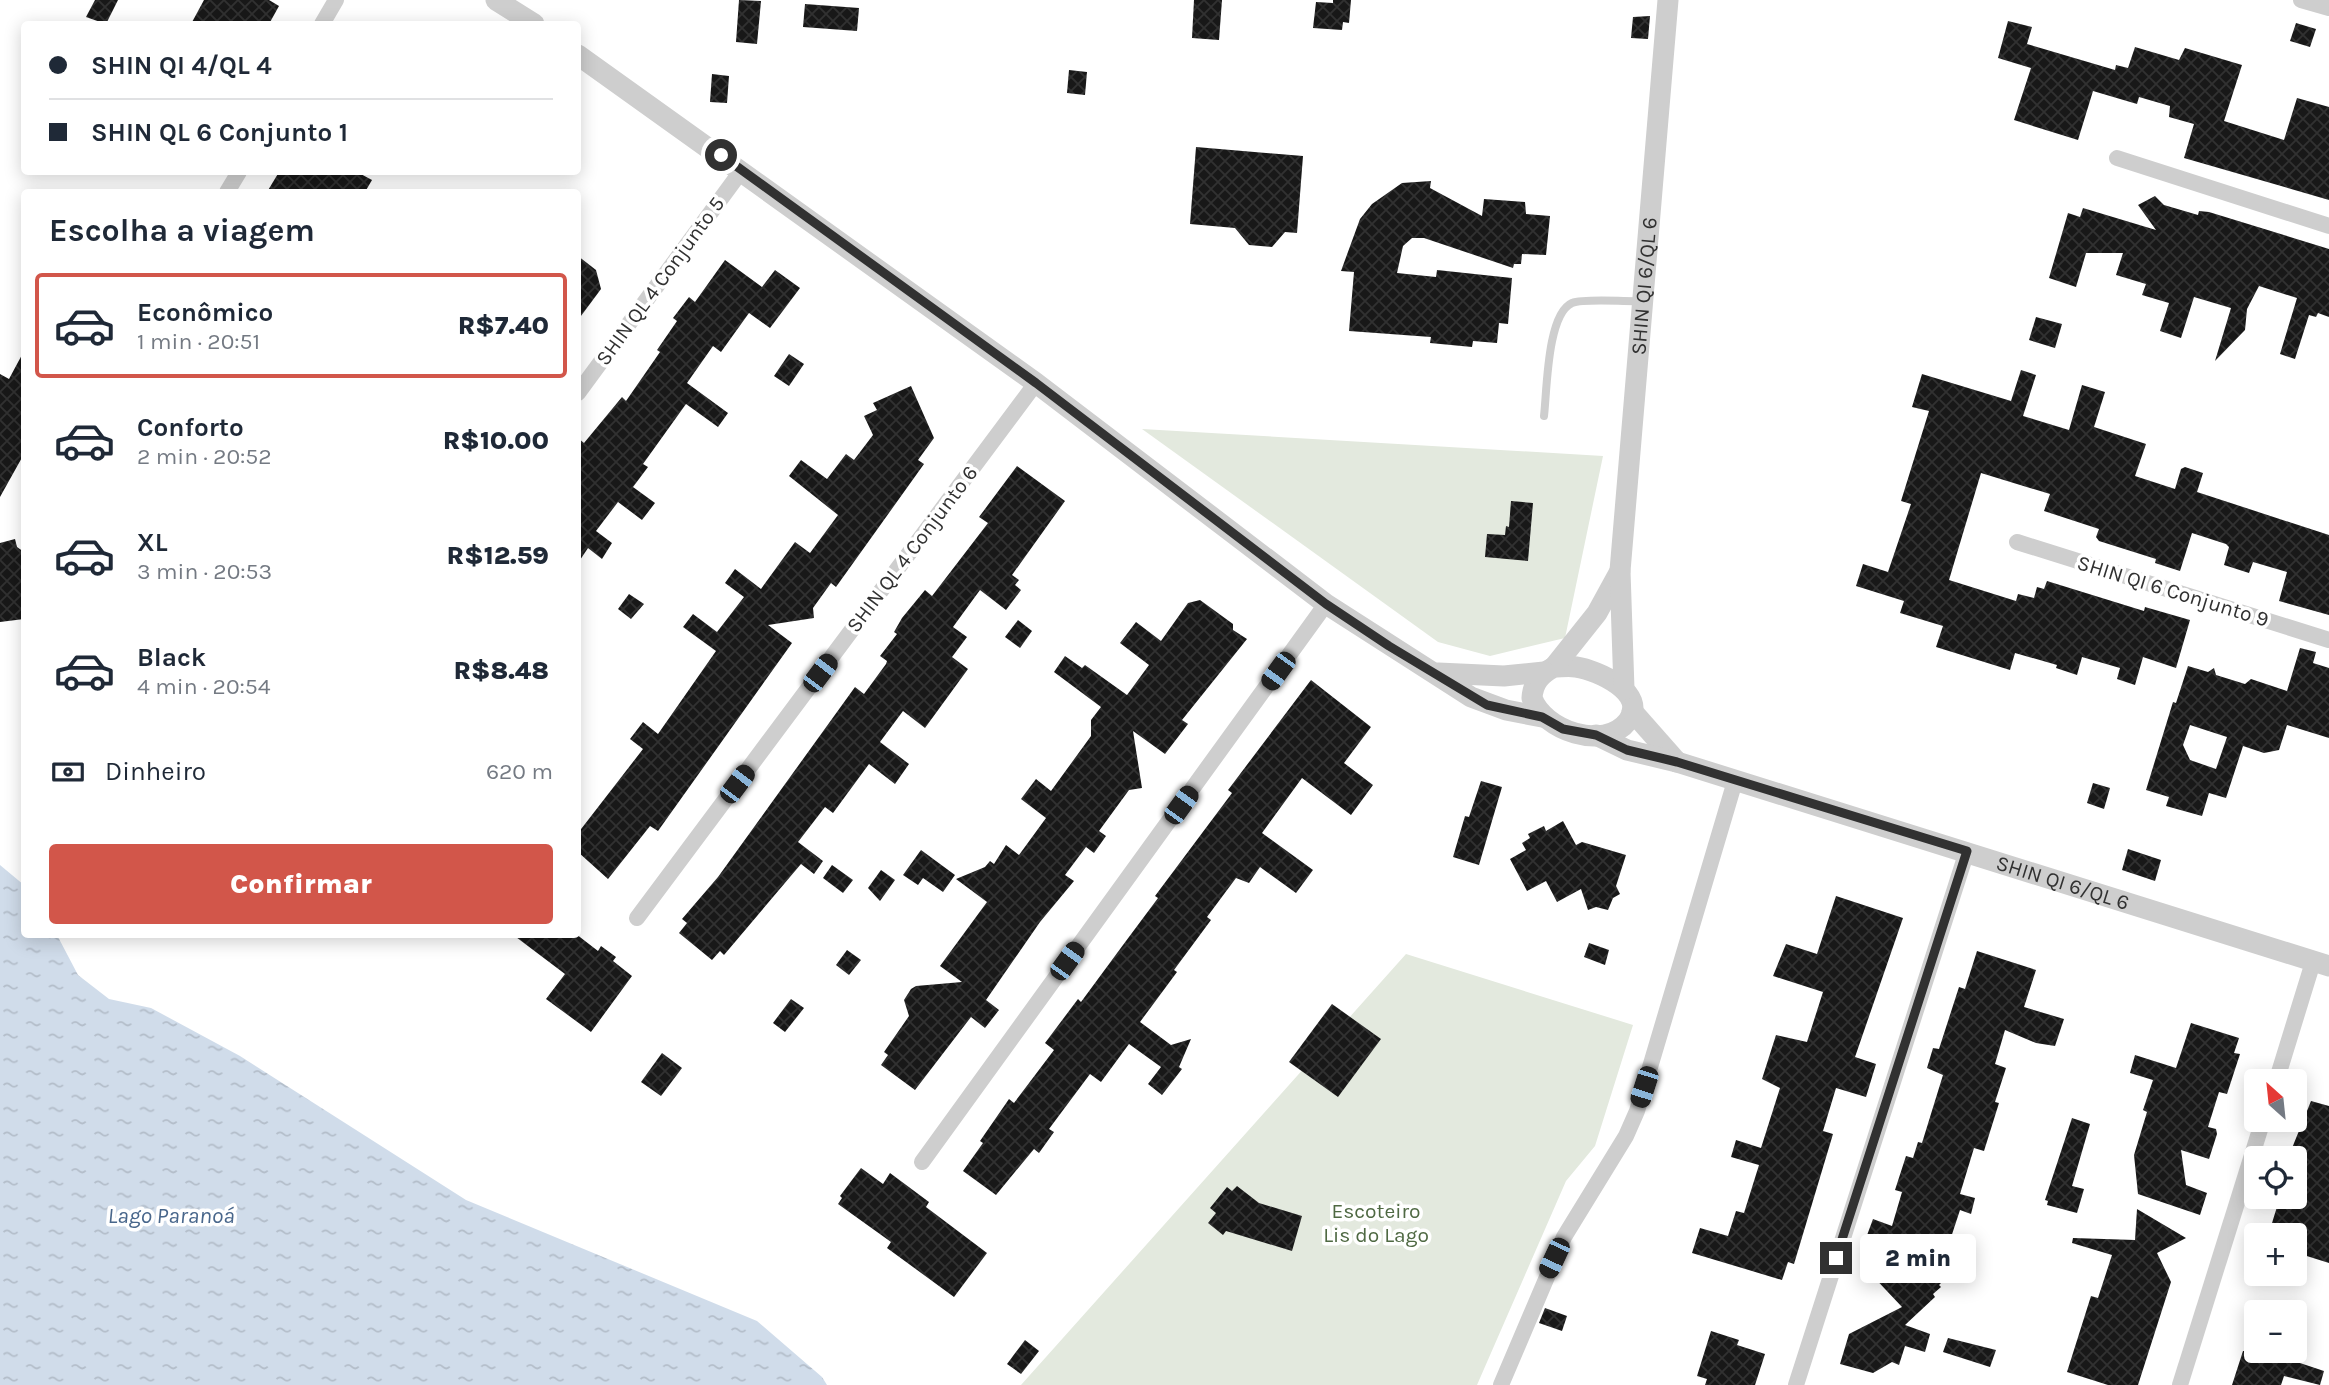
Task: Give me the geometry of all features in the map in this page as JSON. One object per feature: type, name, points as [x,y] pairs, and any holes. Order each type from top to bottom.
[{"type":"street","points":[[324,21],[336,0]]},
{"type":"street","points":[[496,0],[528,14]]},
{"type":"street","name":"SHIN QI 6/QL 6","points":[[1623,689],[1620,571],[1668,0]]},
{"type":"street","points":[[2301,0],[2329,8]]},
{"type":"street","points":[[581,57],[1036,383],[1326,604],[1487,705],[1542,717],[1563,729],[1596,735],[1621,727],[1632,711]]},
{"type":"street","points":[[2117,158],[2329,226]]},
{"type":"street","name":"SHIN QL 4 Conjunto 5","points":[[581,389],[742,170]]},
{"type":"street","name":"SHIN QL 4 Conjunto 6","points":[[637,918],[1036,383]]},
{"type":"street","name":"SHIN QI 6 Conjunto 9","points":[[2017,542],[2329,640]]},
{"type":"street","name":"SHIN QI 6/QL 6","points":[[1549,670],[1597,614],[1620,571]]},
{"type":"street","points":[[922,1162],[1326,604]]},
{"type":"street","points":[[1436,673],[1494,676],[1577,667],[1595,673],[1623,689],[1632,711],[1677,762]]},
{"type":"street","points":[[1542,717],[1532,698],[1536,682],[1549,670]]},
{"type":"street","name":"SHIN QI 6/QL 6","points":[[1596,735],[1627,750],[1677,762],[1967,851],[2321,964]]},
{"type":"street","points":[[1501,1385],[1564,1237],[1626,1136],[1637,1111],[1735,781]]},
{"type":"street","points":[[1796,1385],[1967,851]]},
{"type":"street","points":[[2281,1069],[2321,964]]},
{"type":"street","points":[[2180,1385],[2259,1132]]},
{"type":"lane","points":[[1544,415],[1555,325],[1562,311],[1572,303],[1642,301]]},
{"type":"green space","points":[[1142,429],[1603,456],[1565,638],[1490,656],[1438,642]]},
{"type":"green space","name":"Escoteiro Lis do Lago","points":[[1406,954],[1633,1025],[1595,1146],[1566,1181],[1477,1385],[1021,1385]]},
{"type":"water","name":"Lago Paranoá","points":[[0,865],[21,882],[21,938],[59,938],[78,975],[109,999],[151,1008],[240,1056],[466,1200],[757,1321],[822,1377],[827,1385],[0,1385]]},
{"type":"building","points":[[95,0],[118,0],[108,21],[86,17]]},
{"type":"building","points":[[204,0],[269,0],[279,6],[271,21],[193,21]]},
{"type":"building","points":[[739,0],[761,1],[757,44],[736,42]]},
{"type":"building","points":[[1194,0],[1222,0],[1219,40],[1192,38]]},
{"type":"building","points":[[1333,0],[1351,0],[1349,23],[1343,22],[1342,30],[1313,28],[1316,2],[1333,3]]},
{"type":"building","points":[[805,4],[859,8],[857,31],[803,27]]},
{"type":"building","points":[[1650,16],[1648,39],[1631,38],[1633,17]]},
{"type":"building","points":[[2008,21],[2032,27],[2027,44],[2115,70],[2116,65],[2128,68],[2135,47],[2179,60],[2185,48],[2242,65],[2224,121],[2284,140],[2297,98],[2329,107],[2329,200],[2184,158],[2194,124],[2169,117],[2170,106],[2139,97],[2137,104],[2093,91],[2078,140],[2014,120],[2031,68],[1998,58]]},
{"type":"building","points":[[2296,23],[2316,29],[2310,47],[2290,41]]},
{"type":"building","points":[[1069,70],[1087,72],[1085,95],[1067,93]]},
{"type":"building","points":[[712,74],[729,76],[727,103],[710,102]]},
{"type":"building","points":[[1196,147],[1303,156],[1297,233],[1285,232],[1272,247],[1249,245],[1235,228],[1190,224]]},
{"type":"building","points":[[277,175],[363,175],[372,180],[367,189],[269,189]]},
{"type":"building","points":[[1431,181],[1430,188],[1482,216],[1484,199],[1525,202],[1526,214],[1550,216],[1546,255],[1522,254],[1521,264],[1514,264],[1513,268],[1424,238],[1412,238],[1403,246],[1397,273],[1436,277],[1437,270],[1512,278],[1508,324],[1499,323],[1497,343],[1473,341],[1472,347],[1430,343],[1431,337],[1349,331],[1354,272],[1341,271],[1360,219],[1372,204],[1402,183]]},
{"type":"building","points":[[2155,196],[2164,205],[2198,215],[2199,211],[2209,212],[2329,249],[2329,317],[2318,313],[2316,317],[2309,315],[2295,359],[2280,354],[2297,298],[2259,286],[2247,309],[2245,330],[2215,361],[2231,308],[2194,297],[2181,338],[2160,331],[2169,303],[2142,295],[2146,284],[2116,275],[2123,253],[2086,253],[2076,287],[2049,278],[2068,213],[2080,217],[2083,208],[2156,230],[2138,205]]},
{"type":"building","points":[[581,258],[596,270],[601,289],[581,316]]},
{"type":"building","points":[[725,260],[762,287],[775,270],[800,288],[770,328],[749,313],[721,352],[713,346],[687,383],[728,413],[718,427],[686,404],[643,464],[648,467],[633,487],[655,503],[642,520],[618,502],[596,531],[612,543],[602,559],[588,548],[581,558],[581,440],[584,443],[622,397],[626,401],[660,352],[657,350],[677,321],[673,318],[689,297],[695,302]]},
{"type":"building","points":[[2036,317],[2062,324],[2055,348],[2029,340]]},
{"type":"building","points":[[789,354],[804,364],[789,386],[774,376]]},
{"type":"building","points":[[21,357],[21,459],[0,497],[0,374],[9,379]]},
{"type":"building","points":[[2021,370],[2036,375],[2023,416],[2069,430],[2082,385],[2105,392],[2094,427],[2146,444],[2135,476],[2175,489],[2181,469],[2185,467],[2203,473],[2197,492],[2329,535],[2329,615],[2279,601],[2287,572],[2253,562],[2249,573],[2224,565],[2229,547],[2226,544],[2192,533],[2180,571],[2155,563],[2156,559],[2099,541],[2096,537],[2099,529],[2044,511],[2050,494],[1981,473],[1949,580],[2016,601],[2018,594],[2034,598],[2037,587],[2044,589],[2047,581],[2144,611],[2145,607],[2190,620],[2176,668],[2143,657],[2135,685],[2117,679],[2120,668],[2082,657],[2077,675],[2056,668],[2057,665],[2015,653],[2010,670],[1936,647],[1943,626],[1900,613],[1904,601],[1856,586],[1863,564],[1888,572],[1911,504],[1901,501],[1929,411],[1912,407],[1922,374],[2011,401]]},
{"type":"building","points":[[911,386],[934,438],[918,460],[924,464],[836,587],[831,583],[813,608],[814,618],[768,625],[792,643],[658,831],[650,826],[608,879],[581,855],[581,829],[643,749],[630,739],[643,722],[658,734],[716,651],[683,627],[693,614],[717,632],[744,597],[725,583],[735,569],[761,589],[795,542],[810,553],[838,515],[789,476],[801,460],[827,479],[846,454],[854,460],[873,435],[864,416],[877,410],[873,403]]},
{"type":"building","points":[[1017,466],[1065,501],[1012,575],[1019,580],[1015,585],[1021,590],[1006,610],[980,590],[953,627],[967,637],[952,657],[968,669],[925,728],[903,711],[880,742],[909,764],[895,784],[869,764],[833,813],[825,807],[798,842],[823,861],[814,874],[801,864],[724,955],[720,951],[712,960],[679,933],[687,923],[682,919],[718,877],[855,687],[864,694],[886,664],[887,661],[880,656],[897,634],[894,632],[902,618],[925,590],[932,596],[988,523],[979,517]]},
{"type":"building","points":[[1511,501],[1533,503],[1528,561],[1485,557],[1487,534],[1505,535],[1506,526],[1509,527]]},
{"type":"building","points":[[15,539],[17,547],[21,550],[21,619],[0,622],[0,543]]},
{"type":"building","points":[[629,594],[644,604],[631,619],[618,609]]},
{"type":"building","points":[[1200,600],[1233,624],[1233,630],[1247,639],[1182,720],[1188,724],[1165,754],[1133,731],[1142,788],[1129,790],[1099,831],[1106,836],[1094,853],[1086,847],[1065,875],[1074,881],[1040,922],[986,1000],[999,1010],[985,1028],[971,1017],[915,1090],[881,1065],[888,1055],[884,1052],[909,1016],[904,1000],[911,989],[916,986],[962,982],[940,966],[987,902],[956,879],[985,867],[990,861],[994,864],[1006,845],[1019,855],[1046,818],[1021,799],[1036,779],[1051,791],[1091,736],[1091,720],[1101,707],[1054,672],[1065,656],[1082,668],[1085,665],[1127,695],[1149,665],[1120,643],[1136,622],[1161,641],[1188,603]]},
{"type":"building","points":[[1018,620],[1032,631],[1020,648],[1005,637]]},
{"type":"building","points":[[2300,648],[2316,652],[2313,663],[2329,668],[2329,738],[2287,725],[2279,750],[2264,753],[2243,746],[2226,798],[2209,793],[2202,816],[2166,806],[2169,797],[2146,790],[2173,702],[2176,703],[2188,666],[2208,672],[2214,668],[2216,675],[2245,684],[2251,679],[2287,691]],"holes":[[[2190,725],[2227,737],[2216,769],[2190,760],[2183,745]]]},
{"type":"building","points":[[1311,680],[1371,727],[1344,763],[1373,785],[1351,815],[1302,778],[1262,833],[1313,870],[1296,893],[1260,867],[1249,883],[1236,878],[1207,917],[1211,920],[1174,970],[1177,972],[1140,1022],[1171,1045],[1191,1039],[1179,1067],[1182,1069],[1162,1095],[1148,1084],[1161,1067],[1129,1044],[1101,1082],[1090,1074],[1049,1129],[1054,1132],[1039,1153],[1034,1149],[996,1195],[963,1171],[983,1143],[980,1141],[1009,1099],[1014,1103],[1054,1050],[1045,1043],[1078,999],[1081,1002],[1158,898],[1155,896],[1232,793],[1228,790]]},
{"type":"building","points":[[1481,781],[1502,787],[1479,865],[1453,857],[1465,816],[1469,817]]},
{"type":"building","points":[[2093,783],[2110,788],[2104,809],[2087,803]]},
{"type":"building","points":[[1563,821],[1576,845],[1582,842],[1626,855],[1616,886],[1620,894],[1613,898],[1608,910],[1596,907],[1588,910],[1581,889],[1557,902],[1546,881],[1527,891],[1510,859],[1526,850],[1522,843],[1530,838],[1528,834],[1544,826],[1546,831]]},
{"type":"building","points":[[2128,849],[2161,860],[2155,881],[2122,870]]},
{"type":"building","points":[[921,850],[955,875],[943,892],[923,878],[918,885],[903,875]]},
{"type":"building","points":[[832,865],[853,880],[843,893],[823,878]]},
{"type":"building","points":[[881,870],[895,880],[880,901],[868,888]]},
{"type":"building","points":[[1836,896],[1903,918],[1855,1057],[1876,1064],[1866,1097],[1836,1088],[1823,1131],[1833,1134],[1794,1264],[1788,1262],[1782,1280],[1692,1253],[1700,1228],[1728,1236],[1736,1211],[1744,1213],[1759,1165],[1731,1157],[1736,1140],[1761,1148],[1780,1088],[1762,1079],[1776,1035],[1807,1042],[1823,992],[1773,976],[1786,944],[1817,954]]},
{"type":"building","points":[[517,938],[581,938],[598,951],[601,946],[616,957],[613,961],[632,976],[591,1032],[546,999],[565,974]]},
{"type":"building","points":[[1589,943],[1609,950],[1605,965],[1584,957]]},
{"type":"building","points":[[847,950],[861,960],[849,975],[836,965]]},
{"type":"building","points":[[1977,951],[2036,970],[2024,1007],[2064,1019],[2055,1046],[2036,1043],[2005,1030],[1995,1064],[2006,1068],[1995,1102],[1999,1103],[1984,1151],[1974,1148],[1960,1194],[1975,1198],[1971,1214],[1960,1210],[1938,1277],[1942,1282],[1939,1285],[1941,1287],[1933,1294],[1935,1297],[1905,1325],[1930,1334],[1925,1352],[1905,1346],[1899,1365],[1892,1362],[1873,1373],[1840,1364],[1849,1334],[1902,1307],[1869,1272],[1895,1248],[1866,1238],[1873,1219],[1892,1226],[1902,1192],[1895,1190],[1906,1156],[1913,1158],[1918,1142],[1922,1143],[1943,1075],[1927,1068],[1933,1048],[1939,1049],[1959,987],[1965,989]]},
{"type":"building","points":[[791,999],[804,1008],[785,1032],[773,1023]]},
{"type":"building","points":[[1332,1004],[1381,1039],[1338,1097],[1289,1062]]},
{"type":"building","points":[[2191,1023],[2239,1038],[2234,1053],[2240,1054],[2227,1094],[2219,1092],[2208,1127],[2216,1129],[2217,1134],[2209,1159],[2181,1150],[2186,1185],[2207,1193],[2200,1215],[2138,1194],[2134,1155],[2147,1112],[2143,1110],[2153,1080],[2130,1073],[2135,1055],[2176,1068]]},
{"type":"building","points":[[662,1053],[682,1068],[661,1096],[641,1082]]},
{"type":"building","points":[[2311,1101],[2329,1106],[2329,1263],[2307,1256],[2307,1223],[2272,1223],[2276,1209],[2307,1209],[2307,1146],[2293,1146],[2298,1132],[2307,1132],[2307,1111]]},
{"type":"building","points":[[2072,1118],[2090,1124],[2072,1186],[2084,1189],[2077,1213],[2047,1205],[2048,1201],[2045,1200]]},
{"type":"building","points":[[861,1168],[883,1184],[890,1173],[929,1202],[926,1207],[987,1253],[954,1297],[887,1248],[891,1242],[838,1204],[842,1198],[840,1196]]},
{"type":"building","points":[[1237,1186],[1259,1203],[1302,1216],[1292,1251],[1226,1231],[1223,1235],[1208,1223],[1216,1213],[1210,1208],[1227,1187],[1232,1191]]},
{"type":"building","points":[[2137,1209],[2186,1238],[2157,1253],[2171,1282],[2138,1385],[2108,1385],[2067,1372],[2091,1296],[2098,1298],[2112,1255],[2072,1243],[2073,1238],[2135,1240]]},
{"type":"building","points":[[1545,1308],[1567,1316],[1562,1331],[1539,1323]]},
{"type":"building","points":[[1711,1331],[1739,1340],[1737,1345],[1765,1354],[1755,1385],[1705,1385],[1707,1379],[1697,1376]]},
{"type":"building","points":[[1948,1338],[1996,1350],[1990,1367],[1943,1352]]},
{"type":"building","points":[[1025,1340],[1039,1351],[1021,1374],[1007,1364]]},
{"type":"building","points":[[2243,1351],[2244,1363],[2300,1363],[2324,1371],[2320,1385],[2284,1376],[2281,1385],[2232,1385]]},
{"type":"route","points":[[721,155],[1036,383],[1326,604],[1471,698],[1487,705],[1542,717],[1563,729],[1596,735],[1644,756],[1677,762],[1967,851],[1836,1258]]}]
